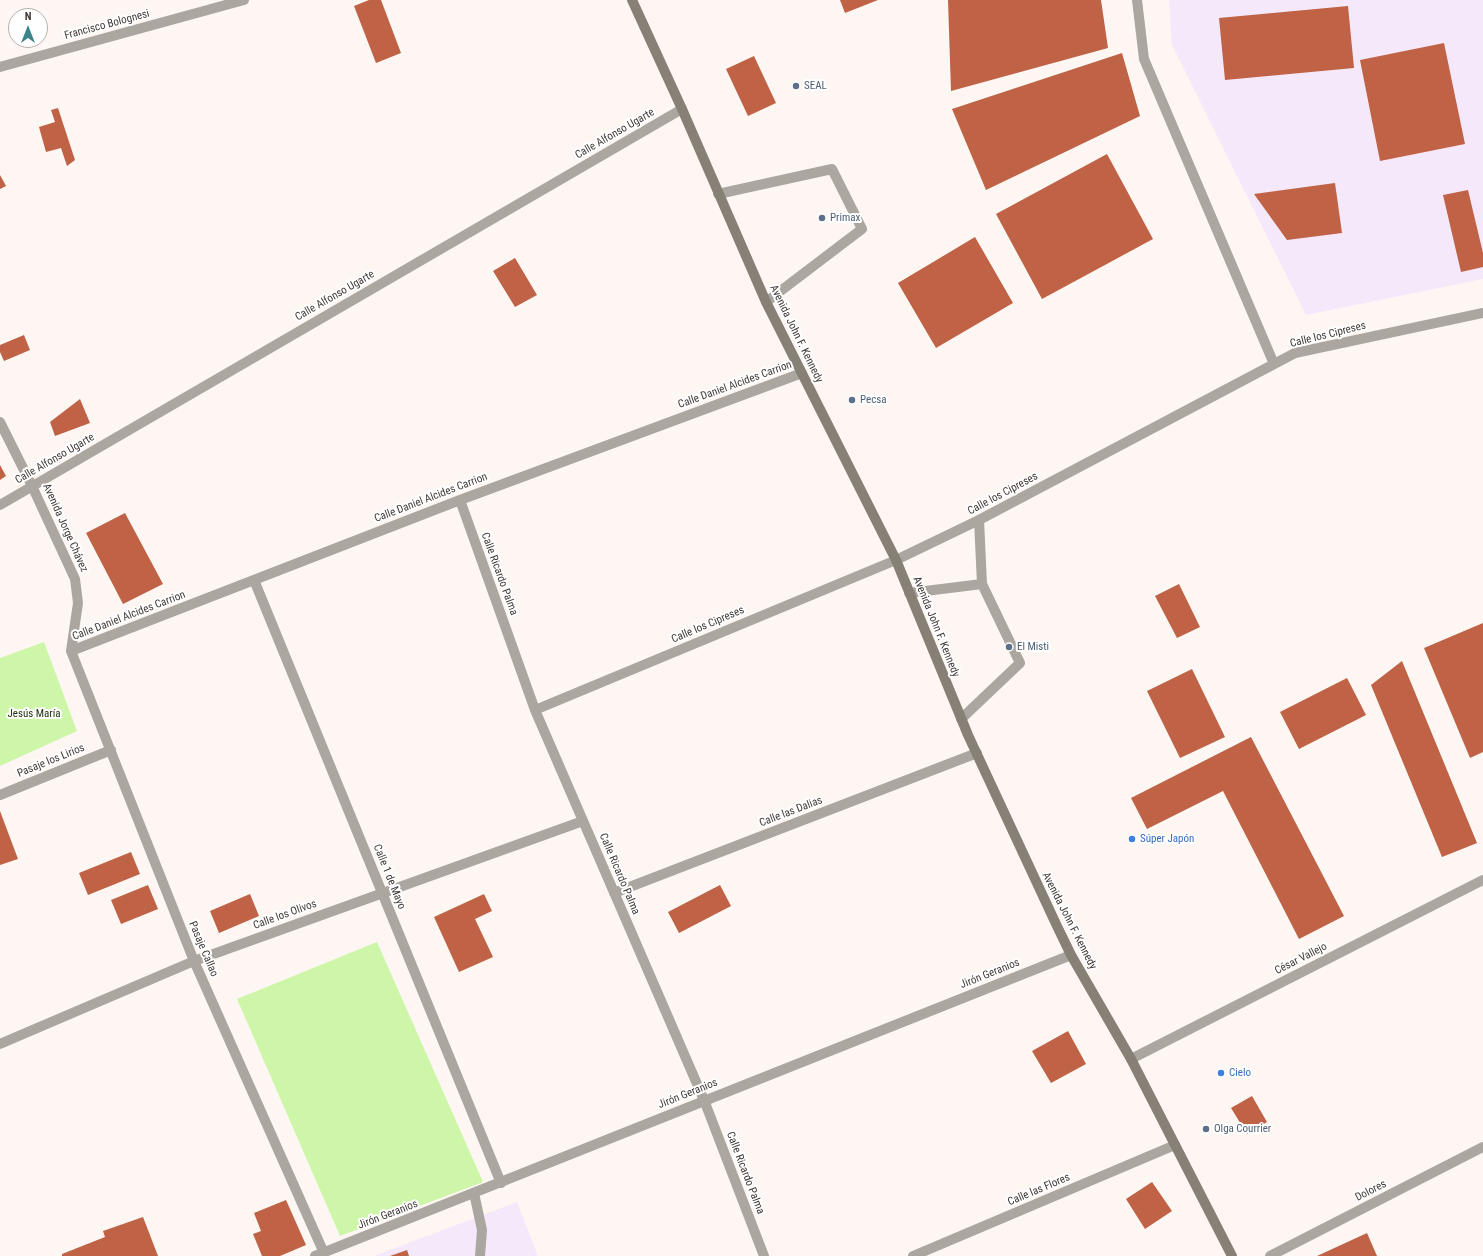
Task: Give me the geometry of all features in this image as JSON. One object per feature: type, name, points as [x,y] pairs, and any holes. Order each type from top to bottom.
[{"type":"main road","name":"Avenida John F. Kennedy","points":[[632,0],[682,109],[766,302],[896,560],[961,720],[1071,955],[1131,1059],[1232,1256]]},
{"type":"street","name":"Francisco Bolognesi","points":[[0,66],[244,0]]},
{"type":"street","points":[[1137,0],[1144,60],[1274,364]]},
{"type":"street","name":"Calle Alfonso Ugarte","points":[[0,505],[682,109]]},
{"type":"street","points":[[718,194],[832,169],[862,229],[766,302]]},
{"type":"street","name":"Calle los Cipreses","points":[[535,710],[896,560],[979,520],[1295,353],[1483,313]]},
{"type":"street","name":"Calle Daniel Alcides Carrion","points":[[71,651],[460,500],[802,373]]},
{"type":"street","name":"Avenida Jorge Chávez","points":[[0,422],[32,486],[75,579],[78,603],[71,651]]},
{"type":"street","name":"Calle Ricardo Palma","points":[[460,500],[535,710],[704,1100],[764,1256]]},
{"type":"street","points":[[961,720],[1020,663],[982,584],[979,520]]},
{"type":"street","name":"Calle 1 de Mayo","points":[[254,580],[502,1183]]},
{"type":"street","points":[[909,593],[982,584]]},
{"type":"street","name":"Pasaje Callao","points":[[71,651],[194,961],[320,1254]]},
{"type":"street","name":"Pasaje los Lirios","points":[[0,795],[111,750]]},
{"type":"street","name":"Calle las Dalias","points":[[614,893],[977,753]]},
{"type":"street","name":"Calle los Olivos","points":[[0,1044],[194,961],[583,821]]},
{"type":"street","name":"César Vallejo","points":[[1131,1059],[1483,880]]},
{"type":"street","name":"Jirón Geranios","points":[[320,1254],[502,1183],[704,1100],[1071,955]]},
{"type":"street","name":"Calle las Flores","points":[[913,1256],[1175,1145]]},
{"type":"street","name":"Dolores","points":[[1270,1256],[1483,1148]]},
{"type":"street","points":[[474,1193],[482,1230],[480,1256]]},
{"type":"shaded area","points":[[1169,0],[1483,0],[1483,279],[1306,315],[1172,45]]},
{"type":"shaded area","points":[[517,1202],[538,1256],[374,1256]]},
{"type":"green space","name":"Jesús María","points":[[44,642],[77,731],[0,766],[0,658]]},
{"type":"green space","points":[[377,942],[483,1182],[340,1236],[237,999]]},
{"type":"building","points":[[369,0],[381,0],[401,53],[376,63],[354,6]]},
{"type":"building","points":[[840,0],[878,0],[845,13]]},
{"type":"building","points":[[948,0],[1101,0],[1108,48],[951,91]]},
{"type":"building","points":[[1348,6],[1354,68],[1225,80],[1219,18]]},
{"type":"building","points":[[1444,43],[1465,144],[1380,161],[1360,60]]},
{"type":"building","points":[[1122,53],[1140,116],[986,190],[952,109]]},
{"type":"building","points":[[754,56],[776,103],[748,116],[726,69]]},
{"type":"building","points":[[58,108],[75,160],[67,166],[61,148],[46,152],[39,127],[55,122],[51,110]]},
{"type":"building","points":[[1107,154],[1153,239],[1042,299],[996,214]]},
{"type":"building","points":[[0,175],[6,186],[0,189]]},
{"type":"building","points":[[1335,183],[1342,233],[1287,240],[1254,194]]},
{"type":"building","points":[[1468,190],[1483,253],[1483,267],[1461,272],[1443,195]]},
{"type":"building","points":[[975,237],[1013,303],[936,348],[898,283]]},
{"type":"building","points":[[515,258],[537,295],[515,307],[493,271]]},
{"type":"building","points":[[24,335],[30,350],[4,361],[0,352],[0,345]]},
{"type":"building","points":[[80,399],[90,423],[55,436],[50,422]]},
{"type":"building","points":[[0,465],[6,476],[0,480]]},
{"type":"building","points":[[125,513],[163,584],[123,604],[86,533]]},
{"type":"building","points":[[1179,584],[1200,627],[1177,638],[1155,596]]},
{"type":"building","points":[[1483,623],[1483,752],[1470,758],[1424,648]]},
{"type":"building","points":[[1402,661],[1477,843],[1442,857],[1371,685]]},
{"type":"building","points":[[1192,669],[1225,737],[1180,758],[1147,691]]},
{"type":"building","points":[[1347,678],[1366,715],[1299,749],[1280,712]]},
{"type":"building","points":[[1251,737],[1344,916],[1299,939],[1223,791],[1147,829],[1131,798]]},
{"type":"building","points":[[0,811],[18,859],[0,865]]},
{"type":"building","points":[[131,852],[140,874],[88,895],[79,873]]},
{"type":"building","points":[[148,885],[158,909],[121,924],[111,900]]},
{"type":"building","points":[[720,885],[731,906],[679,933],[668,912]]},
{"type":"building","points":[[250,894],[259,916],[219,933],[210,911]]},
{"type":"building","points":[[484,894],[492,911],[475,919],[493,957],[459,972],[434,917]]},
{"type":"building","points":[[1068,1031],[1086,1064],[1051,1083],[1032,1051]]},
{"type":"building","points":[[1252,1096],[1267,1122],[1247,1134],[1231,1108]]},
{"type":"building","points":[[1152,1182],[1172,1211],[1145,1229],[1126,1199]]},
{"type":"building","points":[[286,1200],[306,1245],[280,1256],[262,1256],[253,1234],[261,1231],[254,1213]]},
{"type":"building","points":[[143,1217],[158,1256],[62,1256],[62,1254],[105,1237],[103,1231]]},
{"type":"building","points":[[1367,1233],[1377,1256],[1317,1256]]},
{"type":"building","points":[[407,1250],[409,1256],[390,1256]]},
{"type":"place","name":"SEAL","points":[[796,86]]},
{"type":"place","name":"Primax","points":[[822,218]]},
{"type":"place","name":"Pecsa","points":[[852,400]]},
{"type":"place","name":"El Misti","points":[[1009,647]]},
{"type":"place","name":"Súper Japón","points":[[1132,839]]},
{"type":"place","name":"Cielo","points":[[1221,1073]]},
{"type":"place","name":"Olga Courrier","points":[[1206,1129]]}]
